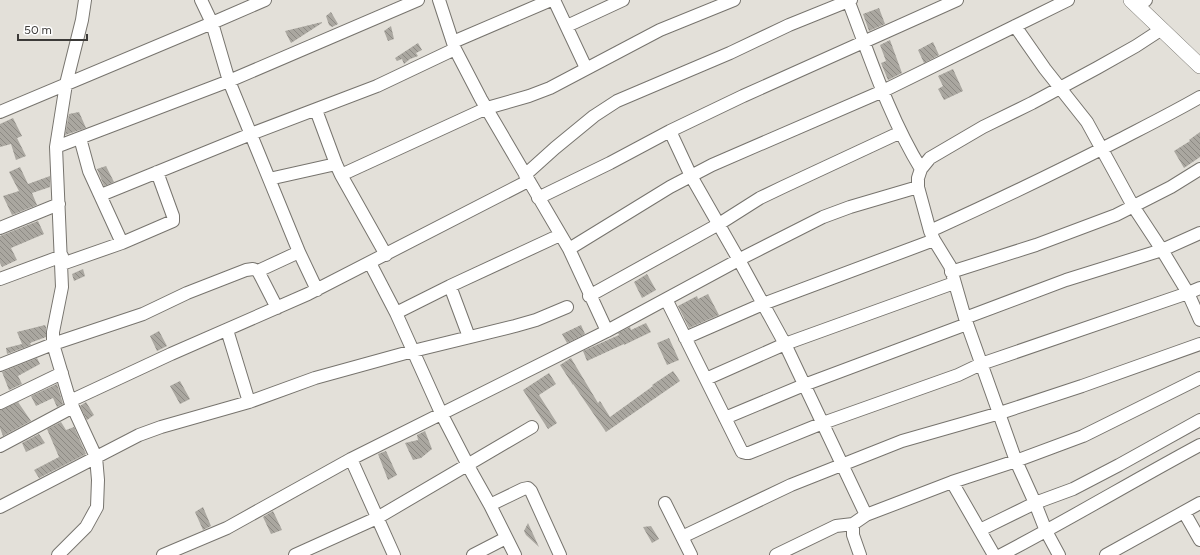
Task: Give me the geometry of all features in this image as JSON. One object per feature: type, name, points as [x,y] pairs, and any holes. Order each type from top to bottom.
[{"type":"main road","points":[[1131,0],[1200,66]]},
{"type":"main road","points":[[1145,0],[1200,52]]},
{"type":"street","points":[[58,555],[86,527],[97,507],[98,480],[96,456],[72,404],[53,344],[53,332],[62,287],[56,147],[66,84],[82,20],[85,0]]},
{"type":"street","points":[[201,0],[212,23],[229,81],[299,252],[317,290]]},
{"type":"street","points":[[0,112],[265,0]]},
{"type":"street","points":[[56,147],[229,81],[418,0]]},
{"type":"street","points":[[439,0],[454,45],[481,99],[569,249],[589,296],[607,331]]},
{"type":"street","points":[[101,195],[251,134],[377,86],[454,45],[551,0]]},
{"type":"street","points":[[554,0],[586,68]]},
{"type":"street","points":[[567,26],[623,0]]},
{"type":"street","points":[[269,179],[338,169],[487,108],[536,94],[660,30],[734,0]]},
{"type":"street","points":[[0,446],[72,404],[171,354],[317,290],[386,255],[527,178],[554,148],[594,116],[617,101],[730,53],[788,25],[849,0],[883,91],[911,153],[921,169]]},
{"type":"street","points":[[538,198],[743,96],[957,0]]},
{"type":"street","points":[[569,249],[670,187],[712,165],[883,91],[1068,0]]},
{"type":"street","points":[[1015,26],[1044,69],[1087,122],[1133,206],[1188,293],[1200,320]]},
{"type":"street","points":[[1059,555],[1046,531],[1016,461],[966,321],[950,266],[932,236],[918,187],[918,178],[921,169],[930,158],[983,127],[1060,88],[1130,49],[1162,29]]},
{"type":"street","points":[[685,338],[763,304],[932,236],[992,203],[1102,149],[1200,97]]},
{"type":"street","points":[[316,110],[338,169],[386,255]]},
{"type":"street","points":[[670,131],[691,176],[740,260],[785,344],[866,514]]},
{"type":"street","points":[[589,296],[719,224],[760,198],[901,132]]},
{"type":"street","points":[[80,138],[89,170],[122,243]]},
{"type":"street","points":[[706,379],[785,344],[953,277],[1116,215],[1171,187],[1200,169]]},
{"type":"street","points":[[0,279],[122,243],[173,221],[174,216],[157,172]]},
{"type":"street","points":[[163,555],[227,528],[351,459],[607,331],[823,217],[850,207],[918,187]]},
{"type":"street","points":[[0,228],[59,204]]},
{"type":"street","points":[[725,418],[804,384],[966,321],[1066,280],[1162,250],[1200,233]]},
{"type":"street","points":[[396,313],[560,234]]},
{"type":"street","points":[[0,365],[53,344],[143,314],[187,293],[235,274],[253,269],[258,271],[299,252]]},
{"type":"street","points":[[370,263],[396,313],[441,413],[515,555]]},
{"type":"street","points":[[258,271],[277,308]]},
{"type":"street","points":[[450,286],[470,337]]},
{"type":"street","points":[[666,299],[742,452],[749,453],[823,423],[958,375],[981,364],[1200,288]]},
{"type":"street","points":[[0,507],[96,456],[140,435],[161,427],[249,402],[315,378],[413,351],[516,326],[536,320],[567,307]]},
{"type":"street","points":[[227,330],[249,402]]},
{"type":"street","points":[[682,537],[791,485],[902,441],[928,432],[1000,413],[1082,386],[1200,344]]},
{"type":"street","points":[[0,403],[62,373]]},
{"type":"street","points":[[776,555],[836,526],[853,524],[866,514],[1083,436],[1200,378]]},
{"type":"street","points":[[980,530],[1035,503],[1072,489],[1200,420]]},
{"type":"street","points":[[295,555],[377,518],[468,466],[532,427]]},
{"type":"street","points":[[1001,555],[1145,474],[1200,445]]},
{"type":"street","points":[[351,459],[391,554]]},
{"type":"street","points":[[952,482],[994,555]]},
{"type":"street","points":[[490,505],[528,488],[531,491],[560,555]]},
{"type":"street","points":[[665,503],[690,555]]},
{"type":"street","points":[[1106,555],[1200,503]]},
{"type":"street","points":[[1184,512],[1200,540]]},
{"type":"street","points":[[853,524],[853,534],[860,555]]},
{"type":"street","points":[[475,554],[506,538]]},
{"type":"building","points":[[879,8],[885,24],[869,31],[863,14]]},
{"type":"building","points":[[331,12],[338,24],[332,27],[329,25],[326,16]]},
{"type":"building","points":[[322,22],[291,43],[285,31]]},
{"type":"building","points":[[391,26],[394,39],[388,41],[384,31]]},
{"type":"building","points":[[890,40],[902,73],[888,80],[881,63],[886,61],[880,45]]},
{"type":"building","points":[[933,42],[939,55],[924,63],[918,50]]},
{"type":"building","points":[[418,43],[422,50],[416,53],[418,56],[410,59],[404,64],[402,59],[397,61],[395,58]]},
{"type":"building","points":[[953,69],[963,91],[944,100],[938,89],[943,86],[938,76]]},
{"type":"building","points":[[79,112],[86,128],[65,135],[69,114]]},
{"type":"building","points":[[13,118],[22,136],[17,138],[26,156],[16,160],[11,144],[0,147],[0,124]]},
{"type":"building","points":[[1200,132],[1200,157],[1184,168],[1174,151],[1190,141],[1189,140]]},
{"type":"building","points":[[106,166],[114,182],[104,186],[97,169]]},
{"type":"building","points":[[20,167],[28,184],[50,176],[50,187],[32,193],[37,205],[12,215],[3,196],[19,191],[9,172]]},
{"type":"building","points":[[38,221],[44,234],[11,248],[17,260],[2,267],[0,263],[0,236]]},
{"type":"building","points":[[83,269],[85,276],[74,281],[72,274]]},
{"type":"building","points":[[647,274],[656,290],[642,298],[634,282]]},
{"type":"building","points":[[708,294],[719,315],[689,328],[678,306],[697,296],[698,299]]},
{"type":"building","points":[[646,323],[651,332],[587,361],[583,351],[619,335],[618,333],[630,327],[631,330]]},
{"type":"building","points":[[45,325],[46,337],[30,343],[31,345],[7,354],[6,348],[22,344],[17,332]]},
{"type":"building","points":[[581,325],[585,334],[567,343],[562,334]]},
{"type":"building","points":[[159,331],[167,346],[157,351],[150,336]]},
{"type":"building","points":[[669,338],[679,360],[667,365],[657,343]]},
{"type":"building","points":[[37,358],[40,364],[18,376],[22,384],[9,390],[2,372]]},
{"type":"building","points":[[571,358],[598,403],[600,401],[610,417],[673,371],[680,381],[606,432],[560,365]]},
{"type":"building","points":[[549,373],[556,384],[539,395],[557,423],[548,429],[523,390]]},
{"type":"building","points":[[180,381],[190,399],[180,404],[170,386]]},
{"type":"building","points":[[57,384],[63,404],[57,407],[53,398],[36,406],[31,396]]},
{"type":"building","points":[[18,402],[31,421],[3,436],[0,428],[0,410]]},
{"type":"building","points":[[86,402],[94,415],[87,420],[80,406]]},
{"type":"building","points":[[61,422],[66,430],[74,427],[86,454],[39,478],[34,470],[59,457],[47,429]]},
{"type":"building","points":[[425,431],[432,449],[421,458],[413,460],[405,443],[418,440],[417,435]]},
{"type":"building","points":[[39,434],[45,443],[26,452],[22,443]]},
{"type":"building","points":[[386,451],[397,475],[388,480],[378,454]]},
{"type":"building","points":[[203,507],[211,526],[203,530],[195,512]]},
{"type":"building","points":[[273,511],[282,530],[271,534],[263,517]]},
{"type":"building","points":[[528,523],[539,547],[526,535],[524,531]]},
{"type":"building","points":[[651,526],[659,539],[652,543],[643,527]]}]
